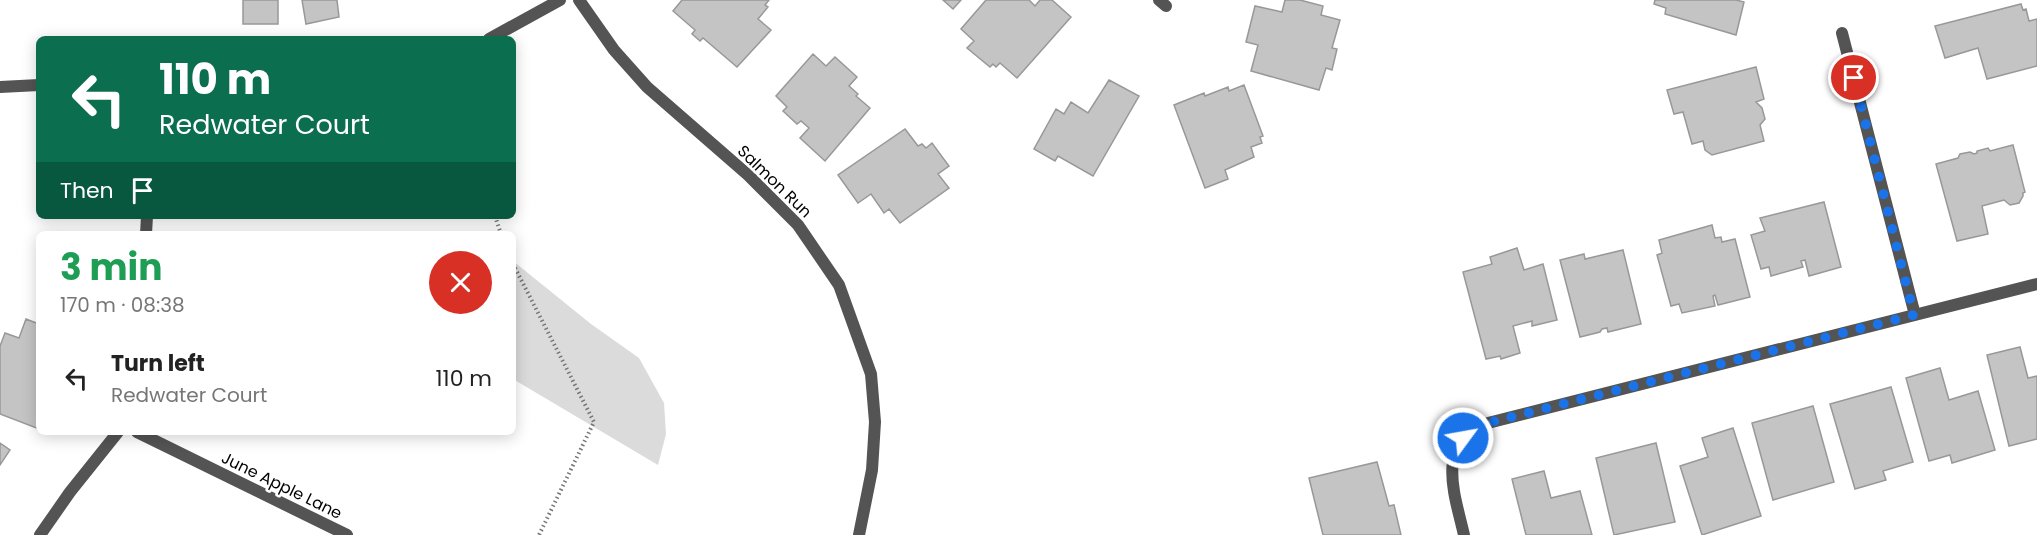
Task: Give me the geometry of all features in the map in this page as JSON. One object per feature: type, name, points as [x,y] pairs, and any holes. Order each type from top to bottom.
[{"type":"street","points":[[494,36],[560,0]]},
{"type":"street","name":"Salmon Run","points":[[579,0],[614,50],[647,87],[748,175],[798,225],[839,285],[871,374],[875,422],[872,470],[859,535]]},
{"type":"street","points":[[1842,33],[1914,315]]},
{"type":"street","points":[[0,87],[36,86]]},
{"type":"street","points":[[1464,535],[1451,478],[1452,460],[1463,438],[1472,429],[1484,424],[2037,284]]},
{"type":"street","points":[[40,535],[70,492],[116,435]]},
{"type":"street","name":"June Apple Lane","points":[[143,435],[347,535]]},
{"type":"path","points":[[516,270],[594,422],[539,535]]},
{"type":"shaded area","points":[[516,263],[591,324],[639,358],[664,403],[666,434],[658,465],[516,381]]},
{"type":"building","points":[[243,0],[278,0],[278,24],[243,24]]},
{"type":"building","points":[[302,0],[337,0],[339,17],[306,24]]},
{"type":"building","points":[[682,0],[769,0],[765,5],[768,7],[758,19],[771,30],[737,67],[703,38],[700,41],[692,34],[695,30],[673,11]]},
{"type":"building","points":[[943,0],[961,0],[953,9]]},
{"type":"building","points":[[986,0],[1029,0],[1035,6],[1040,0],[1052,0],[1071,17],[1017,78],[1000,63],[996,67],[993,64],[990,67],[967,48],[974,41],[961,29]]},
{"type":"building","points":[[1285,0],[1300,0],[1323,6],[1321,15],[1340,20],[1332,48],[1337,49],[1332,70],[1326,68],[1319,90],[1251,71],[1258,45],[1246,42],[1255,6],[1282,12]]},
{"type":"building","points":[[1655,0],[1736,0],[1744,2],[1736,35],[1665,14],[1666,8],[1654,4]]},
{"type":"building","points":[[2021,4],[2023,10],[2026,9],[2029,21],[2037,19],[2037,66],[1987,79],[1978,48],[1945,58],[1935,26]]},
{"type":"building","points":[[813,54],[826,66],[835,57],[857,77],[849,86],[858,94],[856,96],[870,108],[825,161],[800,138],[809,128],[801,121],[797,124],[783,111],[787,107],[776,96]]},
{"type":"building","points":[[1756,67],[1764,99],[1756,102],[1762,108],[1765,119],[1760,125],[1764,141],[1712,155],[1705,150],[1703,141],[1692,144],[1683,112],[1674,114],[1667,90]]},
{"type":"building","points":[[1109,80],[1139,96],[1093,176],[1058,156],[1055,161],[1034,149],[1056,109],[1064,114],[1071,102],[1088,113]]},
{"type":"building","points":[[1244,85],[1263,136],[1260,137],[1262,143],[1251,147],[1254,157],[1225,170],[1228,179],[1205,188],[1174,105],[1204,93],[1205,96],[1228,87],[1229,91]]},
{"type":"building","points":[[905,129],[918,146],[922,144],[926,148],[932,143],[949,166],[938,174],[949,188],[900,223],[889,209],[884,213],[871,194],[858,203],[838,175]]},
{"type":"building","points":[[2013,145],[2025,192],[2019,203],[2010,205],[2004,200],[1982,206],[1988,234],[1957,241],[1936,164],[1958,158],[1960,154],[1970,152],[1974,154],[1988,148],[1990,151]]},
{"type":"building","points":[[1824,202],[1841,267],[1809,276],[1805,260],[1801,261],[1803,267],[1771,276],[1769,267],[1761,269],[1751,235],[1765,231],[1760,218]]},
{"type":"building","points":[[1712,225],[1715,238],[1721,237],[1722,242],[1735,239],[1750,297],[1718,305],[1715,295],[1713,296],[1715,306],[1682,313],[1679,304],[1671,306],[1657,255],[1662,253],[1659,240]]},
{"type":"building","points":[[1517,248],[1524,270],[1543,264],[1557,320],[1532,326],[1532,321],[1513,326],[1520,353],[1501,359],[1500,356],[1486,359],[1463,272],[1492,264],[1490,257]]},
{"type":"building","points":[[1623,250],[1641,324],[1608,332],[1607,328],[1602,329],[1600,332],[1580,337],[1560,260],[1584,254],[1585,259]]},
{"type":"building","points":[[26,319],[36,323],[36,428],[0,414],[0,346],[5,333],[19,338]]},
{"type":"building","points":[[2020,347],[2028,378],[2037,376],[2037,439],[2009,446],[1987,355]]},
{"type":"building","points":[[1940,368],[1949,400],[1978,391],[1995,450],[1952,463],[1950,455],[1929,461],[1906,378]]},
{"type":"building","points":[[1891,387],[1913,462],[1883,471],[1886,480],[1855,489],[1830,404]]},
{"type":"building","points":[[1813,406],[1834,482],[1773,500],[1752,423]]},
{"type":"building","points":[[1733,428],[1761,516],[1702,535],[1680,466],[1708,457],[1702,438]]},
{"type":"building","points":[[0,443],[10,450],[0,465]]},
{"type":"building","points":[[1656,443],[1675,522],[1614,535],[1596,458]]},
{"type":"building","points":[[1377,462],[1389,506],[1394,505],[1401,535],[1323,535],[1309,478]]},
{"type":"building","points":[[1544,471],[1551,498],[1580,491],[1592,535],[1526,535],[1512,479]]},
{"type":"route","points":[[1463,438],[1472,429],[1484,424],[1914,315],[1854,78]]}]
